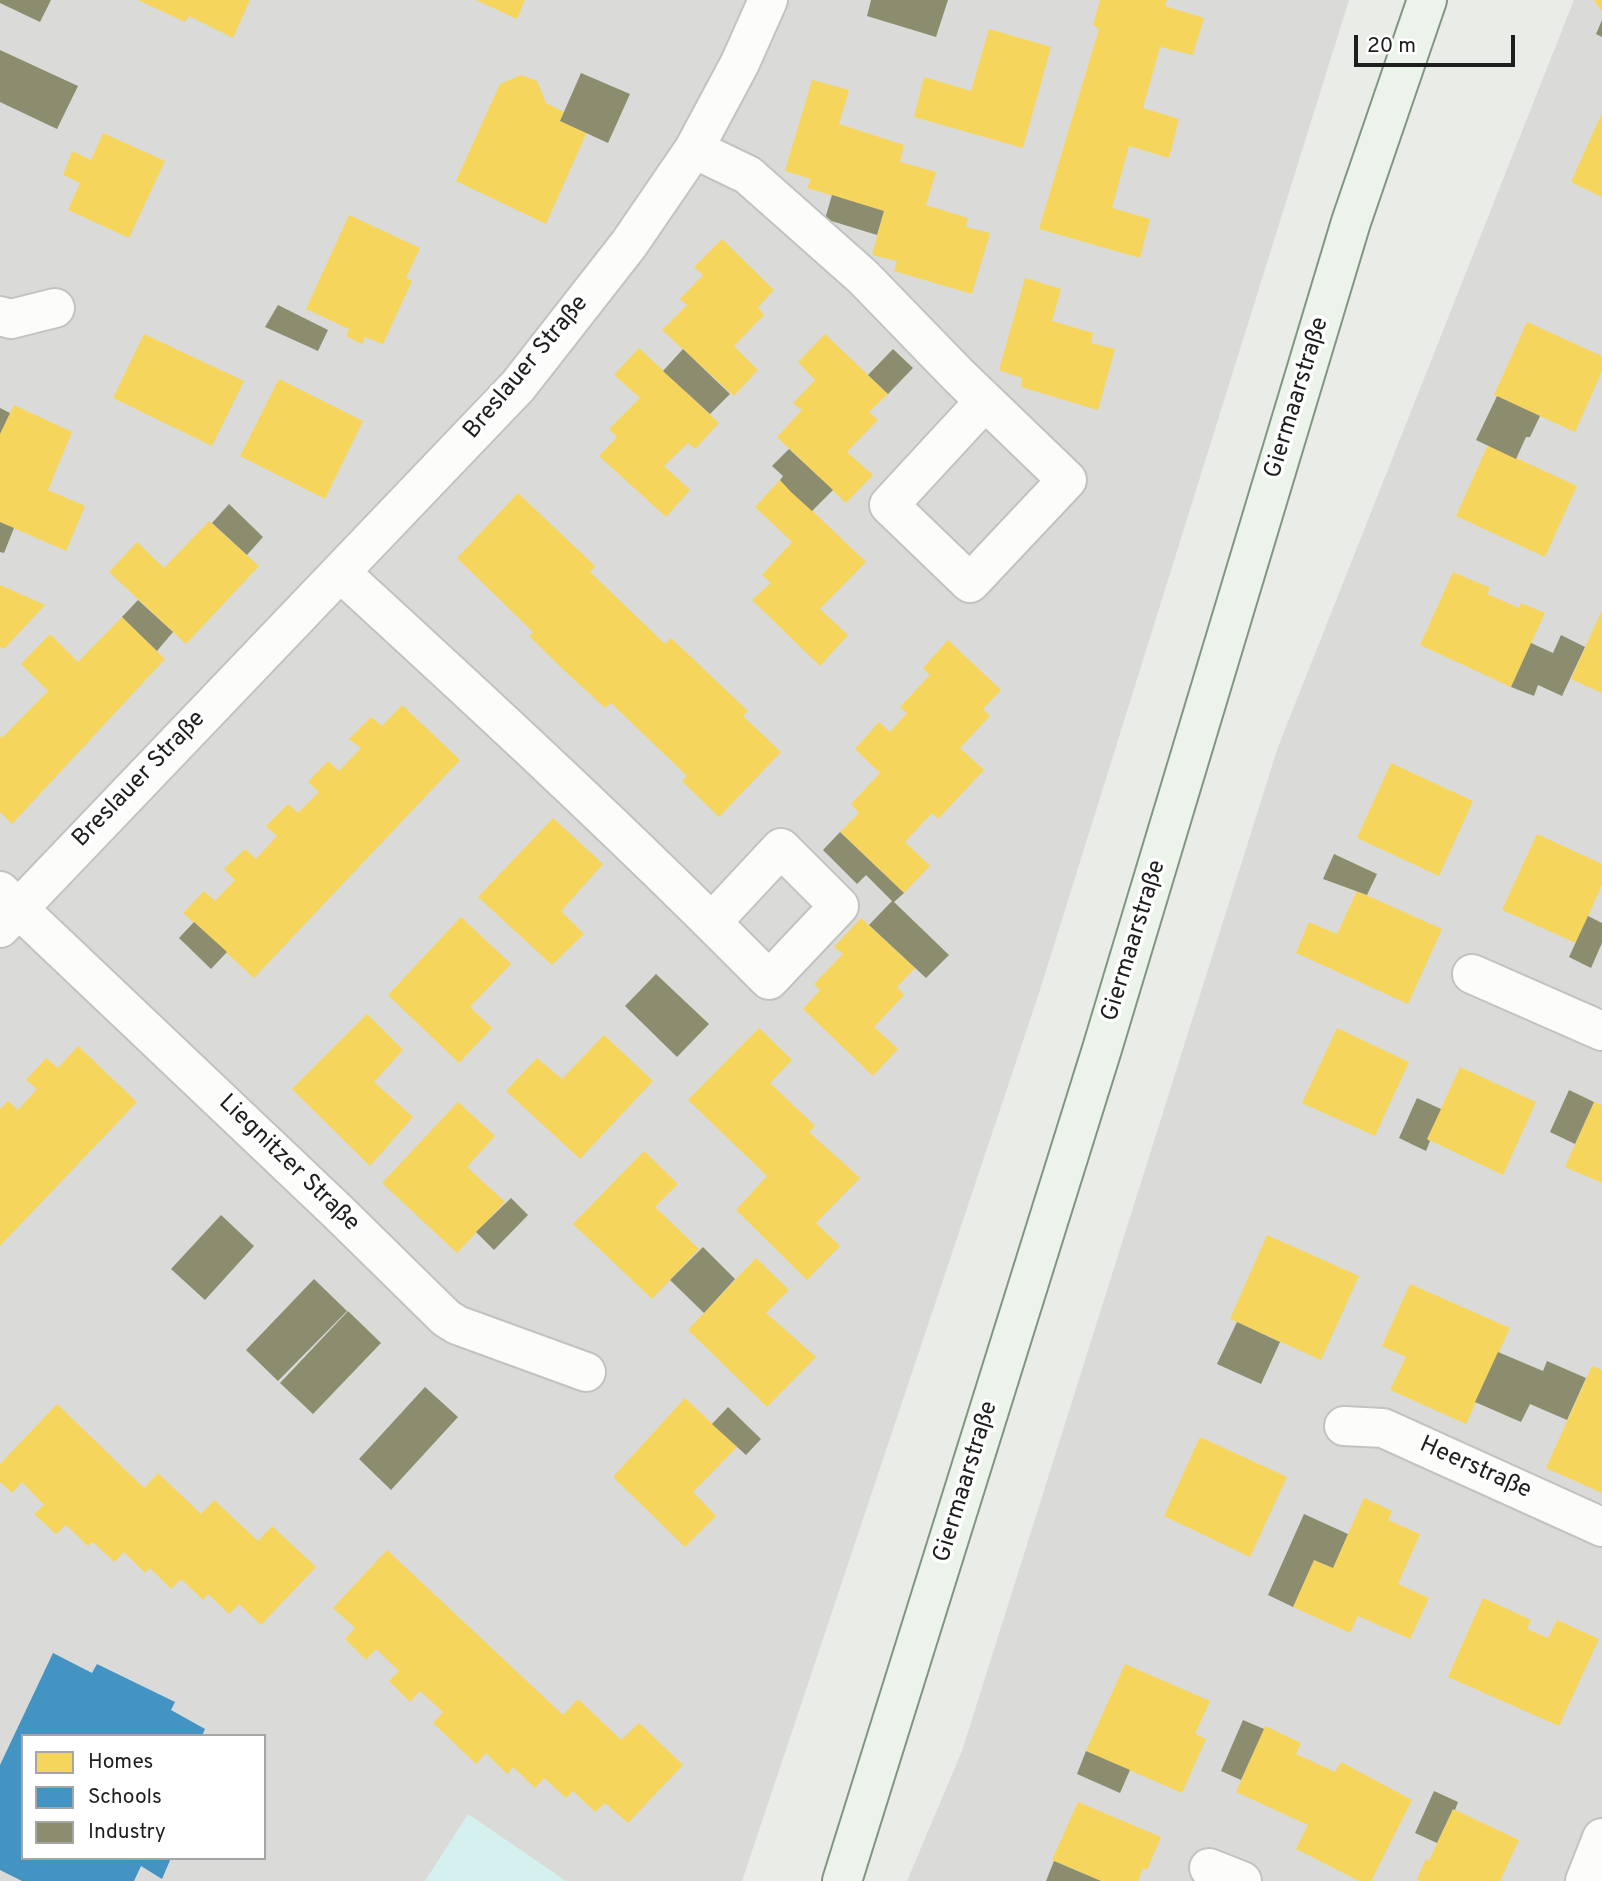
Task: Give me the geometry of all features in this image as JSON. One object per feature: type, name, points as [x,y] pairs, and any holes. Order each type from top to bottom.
[{"type":"main road","name":"Giermaarstraße","points":[[842,1881],[1098,1062],[1351,222],[1427,0]]},
{"type":"street","name":"Breslauer Straße","points":[[6,909],[341,573],[518,386],[629,244],[694,149],[740,62],[768,0]]},
{"type":"street","points":[[694,149],[748,175],[863,277],[985,401],[1068,480],[970,583],[889,505],[985,401]]},
{"type":"street","points":[[0,316],[11,319],[55,308]]},
{"type":"street","points":[[341,573],[712,922]]},
{"type":"street","name":"Liegnitzer Straße","points":[[6,909],[337,1210],[446,1318],[457,1325],[586,1372]]},
{"type":"street","points":[[1472,974],[1602,1031]]},
{"type":"street","name":"Heerstraße","points":[[1343,1426],[1383,1428],[1602,1527]]},
{"type":"street","points":[[1585,1881],[1602,1838]]},
{"type":"shaded area","points":[[0,0],[1349,0],[1040,990],[742,1881],[0,1881]]},
{"type":"shaded area","points":[[1574,0],[1602,0],[1602,1881],[907,1881],[962,1751],[1278,747]]},
{"type":"shaded area","points":[[468,1814],[566,1881],[425,1881]]},
{"type":"building: Homes","points":[[138,0],[250,0],[233,38],[189,16],[185,22]]},
{"type":"building: Homes","points":[[476,0],[525,0],[517,19]]},
{"type":"building: Homes","points":[[1100,0],[1167,0],[1165,6],[1204,18],[1193,55],[1160,47],[1143,108],[1179,119],[1169,158],[1129,146],[1112,208],[1150,219],[1140,258],[1039,229],[1099,29],[1093,25]]},
{"type":"building: Homes","points":[[1594,0],[1602,0],[1602,10],[1600,9]]},
{"type":"building: Homes","points":[[989,29],[1051,47],[1023,148],[914,117],[924,77],[971,91]]},
{"type":"building: Homes","points":[[521,75],[537,81],[546,103],[564,112],[560,121],[587,132],[546,224],[456,181],[500,84]]},
{"type":"building: Homes","points":[[812,80],[849,90],[839,124],[904,145],[900,162],[936,172],[926,205],[968,218],[966,227],[990,233],[972,294],[894,271],[897,261],[872,255],[884,211],[807,188],[811,179],[785,171]]},
{"type":"building: Homes","points":[[1602,113],[1602,197],[1571,182]]},
{"type":"building: Homes","points":[[103,133],[165,161],[129,238],[68,210],[80,183],[63,175],[72,151],[91,160]]},
{"type":"building: Homes","points":[[349,215],[420,248],[406,278],[412,281],[383,344],[365,337],[362,344],[346,336],[349,329],[306,309]]},
{"type":"building: Homes","points":[[722,239],[774,290],[758,307],[764,315],[734,346],[758,370],[734,396],[662,330],[687,305],[680,299],[703,275],[694,267]]},
{"type":"building: Homes","points":[[1025,278],[1061,289],[1052,321],[1093,333],[1091,343],[1115,349],[1098,410],[1021,387],[1022,378],[999,370]]},
{"type":"building: Homes","points":[[1527,322],[1602,356],[1602,371],[1575,432],[1494,395]]},
{"type":"building: Homes","points":[[144,334],[244,381],[212,446],[113,398]]},
{"type":"building: Homes","points":[[825,334],[888,394],[869,412],[878,420],[847,452],[873,475],[846,503],[777,437],[802,410],[793,403],[815,380],[798,362]]},
{"type":"building: Homes","points":[[639,348],[719,423],[695,449],[688,443],[664,466],[690,490],[666,517],[599,456],[617,437],[609,429],[640,398],[614,375]]},
{"type":"building: Homes","points":[[279,379],[363,421],[325,499],[240,456]]},
{"type":"building: Homes","points":[[14,405],[72,432],[48,490],[85,506],[66,551],[0,522],[0,434]]},
{"type":"building: Homes","points":[[1488,445],[1577,486],[1545,557],[1456,516]]},
{"type":"building: Homes","points":[[780,480],[866,562],[820,609],[848,635],[820,666],[752,600],[771,583],[762,575],[792,542],[755,507]]},
{"type":"building: Homes","points":[[518,493],[595,566],[590,572],[665,644],[671,638],[748,711],[743,716],[781,752],[719,817],[682,781],[687,776],[611,703],[605,708],[567,673],[529,636],[533,632],[457,558]]},
{"type":"building: Homes","points":[[209,521],[259,566],[186,644],[109,572],[137,542],[164,568]]},
{"type":"building: Homes","points":[[1453,572],[1490,588],[1487,594],[1519,608],[1521,603],[1545,613],[1511,687],[1420,645]]},
{"type":"building: Homes","points":[[0,585],[45,605],[4,649],[0,647]]},
{"type":"building: Homes","points":[[1602,610],[1602,693],[1571,679]]},
{"type":"building: Homes","points":[[122,617],[165,659],[12,824],[0,812],[0,736],[2,738],[48,691],[21,664],[50,634],[78,662]]},
{"type":"building: Homes","points":[[948,640],[1001,690],[983,709],[990,716],[960,748],[984,770],[938,819],[932,813],[905,842],[930,866],[904,893],[840,832],[859,813],[851,804],[880,773],[855,749],[879,722],[890,732],[907,713],[900,707],[930,675],[923,668]]},
{"type":"building: Homes","points":[[402,705],[460,760],[254,978],[183,913],[204,891],[215,901],[235,880],[224,869],[245,849],[256,859],[277,836],[266,826],[288,804],[298,813],[319,792],[308,782],[328,761],[339,771],[361,748],[349,739],[371,717],[382,726]]},
{"type":"building: Homes","points":[[1391,763],[1473,801],[1439,876],[1357,838]]},
{"type":"building: Homes","points":[[553,818],[603,864],[561,911],[584,934],[552,965],[478,897]]},
{"type":"building: Homes","points":[[1537,834],[1602,864],[1602,885],[1576,943],[1502,910]]},
{"type":"building: Homes","points":[[1357,891],[1442,929],[1408,1004],[1296,953],[1309,922],[1337,934]]},
{"type":"building: Homes","points":[[461,917],[511,964],[470,1007],[492,1028],[459,1063],[388,995]]},
{"type":"building: Homes","points":[[861,918],[915,968],[897,987],[904,995],[874,1027],[898,1049],[873,1076],[803,1009],[820,990],[814,984],[843,954],[834,947]]},
{"type":"building: Homes","points":[[367,1014],[403,1050],[374,1082],[413,1117],[370,1166],[292,1089]]},
{"type":"building: Homes","points":[[759,1028],[792,1060],[770,1083],[815,1126],[809,1132],[860,1178],[816,1223],[840,1246],[807,1280],[736,1210],[767,1176],[688,1100]]},
{"type":"building: Homes","points":[[1337,1028],[1409,1062],[1375,1136],[1302,1103]]},
{"type":"building: Homes","points":[[604,1035],[653,1081],[580,1159],[506,1091],[537,1058],[562,1079]]},
{"type":"building: Homes","points":[[78,1046],[137,1102],[0,1246],[0,1109],[8,1101],[18,1110],[37,1089],[26,1080],[46,1058],[58,1068]]},
{"type":"building: Homes","points":[[1460,1067],[1536,1102],[1503,1175],[1427,1139]]},
{"type":"building: Homes","points":[[458,1102],[495,1136],[467,1167],[505,1202],[457,1253],[382,1183]]},
{"type":"building: Homes","points":[[1594,1102],[1602,1105],[1602,1183],[1565,1167]]},
{"type":"building: Homes","points":[[644,1151],[678,1184],[655,1207],[699,1249],[652,1299],[573,1224]]},
{"type":"building: Homes","points":[[1267,1235],[1359,1276],[1321,1360],[1230,1319]]},
{"type":"building: Homes","points":[[756,1258],[789,1290],[766,1313],[816,1357],[767,1407],[688,1330]]},
{"type":"building: Homes","points":[[1410,1284],[1510,1328],[1466,1424],[1390,1390],[1406,1357],[1382,1346]]},
{"type":"building: Homes","points":[[1592,1366],[1602,1370],[1602,1493],[1546,1468]]},
{"type":"building: Homes","points":[[685,1398],[737,1447],[693,1492],[716,1516],[685,1547],[613,1477]]},
{"type":"building: Homes","points":[[57,1404],[144,1488],[158,1473],[201,1514],[214,1500],[258,1541],[272,1526],[316,1567],[261,1625],[239,1604],[229,1614],[208,1594],[203,1600],[181,1579],[171,1589],[150,1568],[145,1573],[124,1552],[114,1562],[93,1542],[88,1546],[66,1525],[56,1534],[34,1514],[44,1505],[22,1482],[12,1493],[0,1482],[0,1464]]},
{"type":"building: Homes","points":[[1200,1437],[1287,1477],[1250,1557],[1164,1516]]},
{"type":"building: Homes","points":[[1364,1498],[1392,1511],[1388,1520],[1420,1534],[1398,1584],[1429,1598],[1410,1639],[1358,1616],[1350,1633],[1293,1607],[1314,1560],[1333,1568]]},
{"type":"building: Homes","points":[[387,1550],[563,1715],[578,1699],[621,1740],[639,1723],[683,1765],[628,1823],[605,1803],[595,1812],[573,1791],[566,1798],[544,1778],[535,1788],[513,1767],[507,1774],[486,1753],[476,1764],[433,1723],[443,1712],[420,1691],[410,1702],[389,1681],[399,1671],[376,1649],[366,1660],[345,1639],[355,1628],[333,1608]]},
{"type":"building: Homes","points":[[1483,1598],[1531,1620],[1527,1629],[1548,1638],[1557,1620],[1599,1639],[1559,1726],[1448,1677]]},
{"type":"building: Homes","points":[[1125,1664],[1210,1701],[1195,1734],[1206,1739],[1182,1793],[1086,1751]]},
{"type":"building: Homes","points":[[1265,1726],[1301,1743],[1296,1754],[1335,1772],[1341,1762],[1412,1800],[1371,1881],[1359,1881],[1296,1849],[1308,1825],[1236,1792]]},
{"type":"building: Homes","points":[[1078,1802],[1161,1837],[1147,1870],[1143,1868],[1138,1881],[1101,1881],[1052,1860]]},
{"type":"building: Homes","points":[[1453,1809],[1519,1840],[1500,1881],[1417,1879],[1426,1859],[1429,1861]]},
{"type":"building: Schools","points":[[53,1653],[92,1673],[97,1664],[175,1702],[171,1710],[205,1729],[203,1734],[21,1734],[21,1860],[170,1860],[162,1879],[141,1866],[134,1881],[22,1881],[0,1870],[0,1765]]},
{"type":"building: Industry","points":[[0,0],[51,0],[40,22],[0,3]]},
{"type":"building: Industry","points":[[871,0],[948,0],[936,37],[867,16]]},
{"type":"building: Industry","points":[[1602,20],[1602,37],[1596,34]]},
{"type":"building: Industry","points":[[0,50],[78,86],[57,129],[0,102]]},
{"type":"building: Industry","points":[[581,73],[630,94],[608,143],[560,121]]},
{"type":"building: Industry","points":[[832,195],[884,211],[877,235],[825,219]]},
{"type":"building: Industry","points":[[278,305],[328,330],[318,351],[265,327]]},
{"type":"building: Industry","points":[[683,349],[730,394],[710,414],[663,371]]},
{"type":"building: Industry","points":[[893,349],[913,368],[888,394],[868,375]]},
{"type":"building: Industry","points":[[1497,396],[1540,416],[1516,459],[1476,440]]},
{"type":"building: Industry","points":[[0,408],[10,413],[0,434]]},
{"type":"building: Industry","points":[[789,449],[833,490],[812,511],[780,480],[783,476],[772,466]]},
{"type":"building: Industry","points":[[229,504],[263,537],[247,555],[212,523]]},
{"type":"building: Industry","points":[[0,522],[14,528],[4,553],[0,552]]},
{"type":"building: Industry","points":[[138,600],[173,632],[157,651],[122,617]]},
{"type":"building: Industry","points":[[1561,635],[1585,647],[1562,696],[1538,685],[1534,696],[1511,687],[1531,643],[1553,653]]},
{"type":"building: Industry","points":[[840,832],[904,893],[894,902],[949,955],[926,978],[869,925],[892,901],[866,875],[857,884],[823,850]]},
{"type":"building: Industry","points":[[1334,854],[1377,874],[1367,895],[1323,879]]},
{"type":"building: Industry","points":[[1588,916],[1602,923],[1602,943],[1591,968],[1569,957]]},
{"type":"building: Industry","points":[[194,922],[227,952],[211,969],[179,938]]},
{"type":"building: Industry","points":[[656,974],[709,1024],[677,1057],[625,1006]]},
{"type":"building: Industry","points":[[1569,1090],[1594,1102],[1575,1144],[1550,1132]]},
{"type":"building: Industry","points":[[1417,1098],[1441,1109],[1427,1139],[1430,1141],[1426,1151],[1399,1138]]},
{"type":"building: Industry","points":[[511,1198],[528,1215],[494,1250],[476,1232]]},
{"type":"building: Industry","points":[[221,1215],[254,1246],[205,1300],[171,1269]]},
{"type":"building: Industry","points":[[703,1247],[735,1279],[704,1313],[670,1280]]},
{"type":"building: Industry","points":[[314,1279],[347,1311],[278,1381],[246,1350]]},
{"type":"building: Industry","points":[[348,1311],[381,1343],[313,1414],[280,1383]]},
{"type":"building: Industry","points":[[1237,1322],[1280,1342],[1261,1384],[1217,1364]]},
{"type":"building: Industry","points":[[1498,1352],[1543,1371],[1547,1361],[1586,1378],[1567,1420],[1530,1404],[1521,1422],[1475,1402]]},
{"type":"building: Industry","points":[[425,1387],[458,1417],[391,1490],[359,1459]]},
{"type":"building: Industry","points":[[728,1407],[761,1439],[746,1455],[712,1424]]},
{"type":"building: Industry","points":[[1304,1514],[1348,1534],[1333,1568],[1314,1560],[1293,1607],[1268,1595]]},
{"type":"building: Industry","points":[[1243,1720],[1264,1729],[1241,1780],[1221,1771]]},
{"type":"building: Industry","points":[[1086,1751],[1130,1770],[1120,1793],[1077,1774]]},
{"type":"building: Industry","points":[[1434,1791],[1458,1802],[1437,1843],[1415,1833]]},
{"type":"building: Industry","points":[[1054,1861],[1101,1881],[1046,1881]]}]
